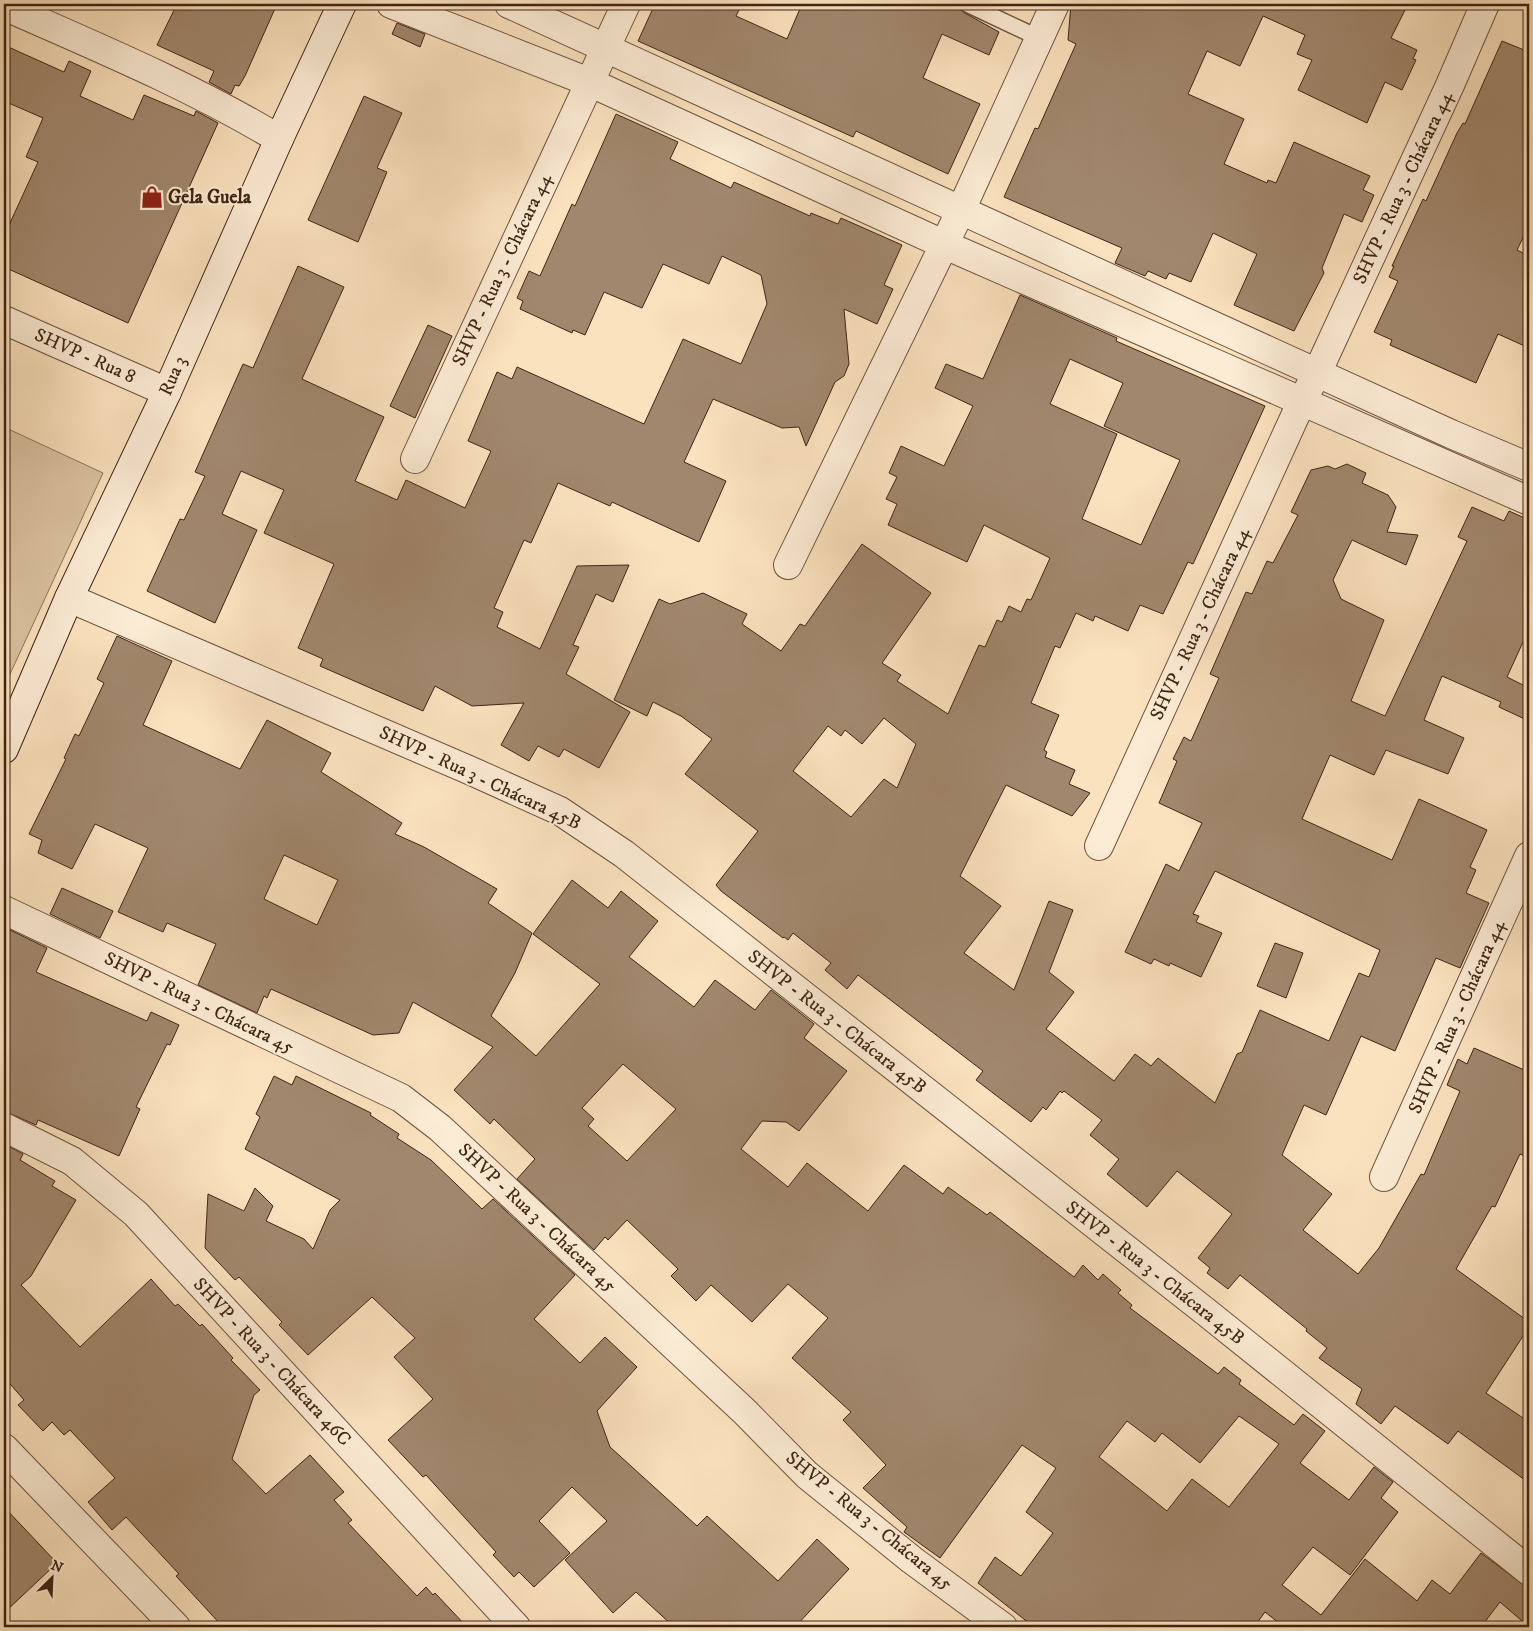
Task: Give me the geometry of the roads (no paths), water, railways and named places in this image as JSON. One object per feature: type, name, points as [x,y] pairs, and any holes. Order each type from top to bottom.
[{"type":"street","name":"Rua 3","points":[[4,749],[69,598],[167,392],[279,139],[342,4]]},
{"type":"street","points":[[392,4],[589,82],[943,244],[1529,501]]},
{"type":"street","points":[[490,43],[509,4],[1529,468]]},
{"type":"street","name":"SHVP - Rua 3 - Chácara 44","points":[[415,459],[626,4]]},
{"type":"street","points":[[788,565],[961,210],[1055,4]]},
{"type":"street","name":"SHVP - Rua 3 - Chácara 44","points":[[1099,846],[1450,85],[1484,4]]},
{"type":"street","points":[[4,6],[154,72],[232,111],[279,139]]},
{"type":"street","name":"SHVP - Rua 8","points":[[4,320],[167,392]]},
{"type":"street","name":"SHVP - Rua 3 - Chácara 45B","points":[[69,598],[468,770],[560,811],[583,826],[632,860],[1128,1251],[1529,1571]]},
{"type":"street","name":"SHVP - Rua 3 - Chácara 44","points":[[1384,1177],[1529,856]]},
{"type":"street","name":"SHVP - Rua 3 - Chácara 45","points":[[4,910],[401,1098],[440,1128],[571,1249],[744,1411],[807,1475],[912,1560],[1003,1627]]},
{"type":"street","name":"SHVP - Rua 3 - Chácara 46C","points":[[4,1127],[72,1161],[136,1214],[516,1627]]},
{"type":"street","points":[[4,1448],[176,1627]]},
{"type":"lane","points":[[967,4],[1039,38]]},
{"type":"place","name":"Gela Guela","points":[[152,197]]}]
